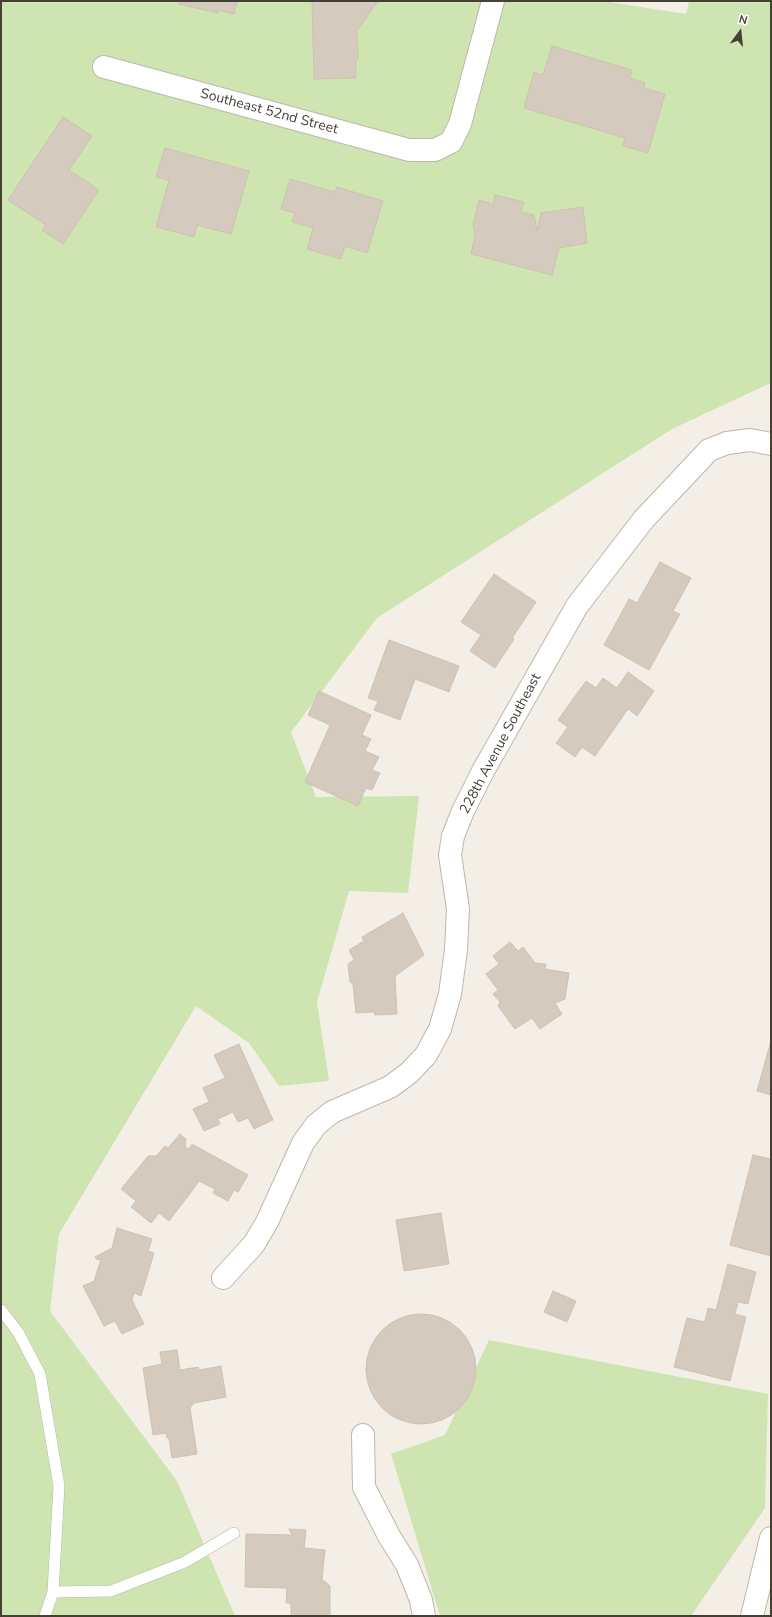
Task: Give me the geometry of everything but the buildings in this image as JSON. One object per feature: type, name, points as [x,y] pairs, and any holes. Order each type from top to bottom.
[{"type":"street","name":"Southeast 52nd Street","points":[[104,67],[409,150],[435,150],[451,142],[460,124],[493,1]]},
{"type":"street","name":"228th Avenue Southeast","points":[[223,1278],[254,1244],[267,1222],[303,1144],[316,1125],[332,1112],[390,1087],[409,1073],[426,1055],[440,1029],[450,994],[456,950],[458,909],[450,855],[453,836],[463,811],[483,771],[577,606],[644,519],[709,450],[727,443],[750,440],[771,444]]},
{"type":"street","points":[[363,1435],[364,1487],[389,1536],[407,1565],[421,1600],[424,1616]]},
{"type":"street","points":[[752,1616],[771,1538]]},
{"type":"lane","points":[[1,1310],[18,1332],[40,1374],[59,1486],[53,1592],[45,1616]]},
{"type":"lane","points":[[53,1592],[111,1591],[185,1562],[234,1534]]},
{"type":"green space","points":[[1,1],[603,1],[686,14],[689,1],[771,1],[771,383],[672,429],[377,618],[291,732],[316,797],[419,796],[408,893],[349,891],[317,1002],[329,1081],[279,1086],[249,1043],[196,1006],[59,1234],[50,1311],[177,1481],[235,1616],[1,1616]]},
{"type":"green space","points":[[489,1340],[768,1394],[765,1508],[691,1616],[440,1616],[391,1454],[445,1435]]}]
